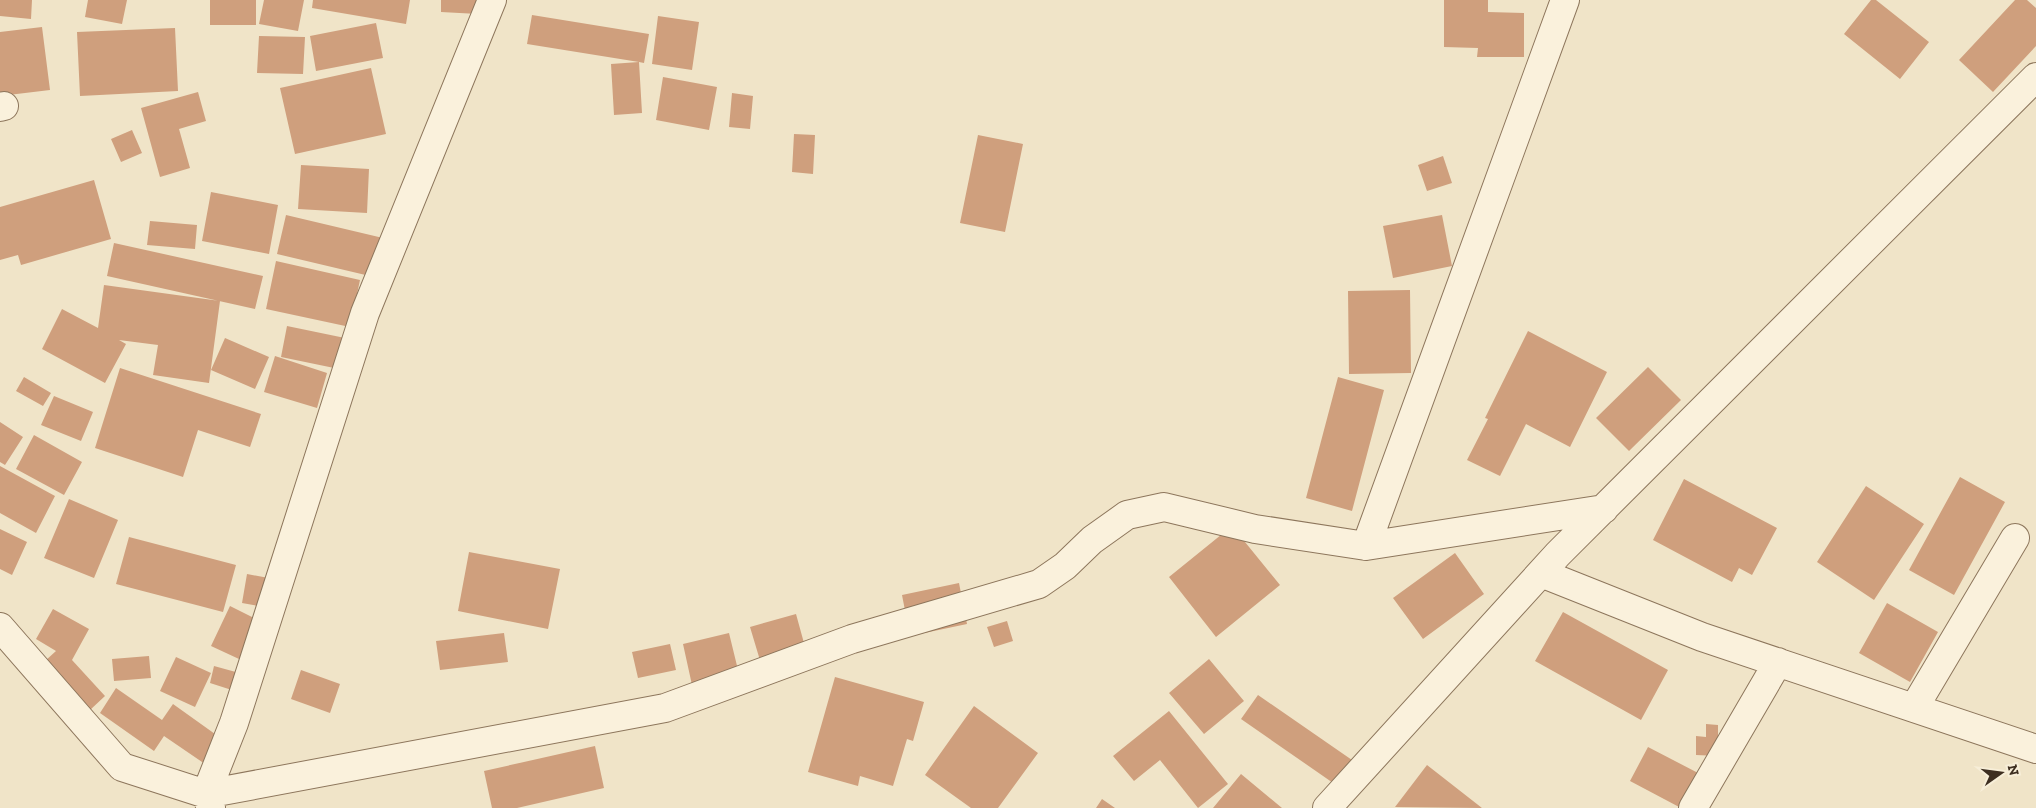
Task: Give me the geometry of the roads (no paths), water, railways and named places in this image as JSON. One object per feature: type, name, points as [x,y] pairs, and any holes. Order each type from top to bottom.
[{"type":"street","points":[[208,801],[366,313],[492,0]]},
{"type":"street","points":[[1366,546],[1565,0]]},
{"type":"street","points":[[1327,808],[1541,573],[2036,77]]},
{"type":"street","points":[[0,627],[122,768],[208,801],[665,708],[852,640],[1039,584],[1065,566],[1092,540],[1127,515],[1164,506],[1255,528],[1366,546],[1604,509]]},
{"type":"street","points":[[1914,708],[2015,538]]},
{"type":"street","points":[[1541,573],[1702,637],[2036,749]]},
{"type":"street","points":[[1694,808],[1778,662]]}]
